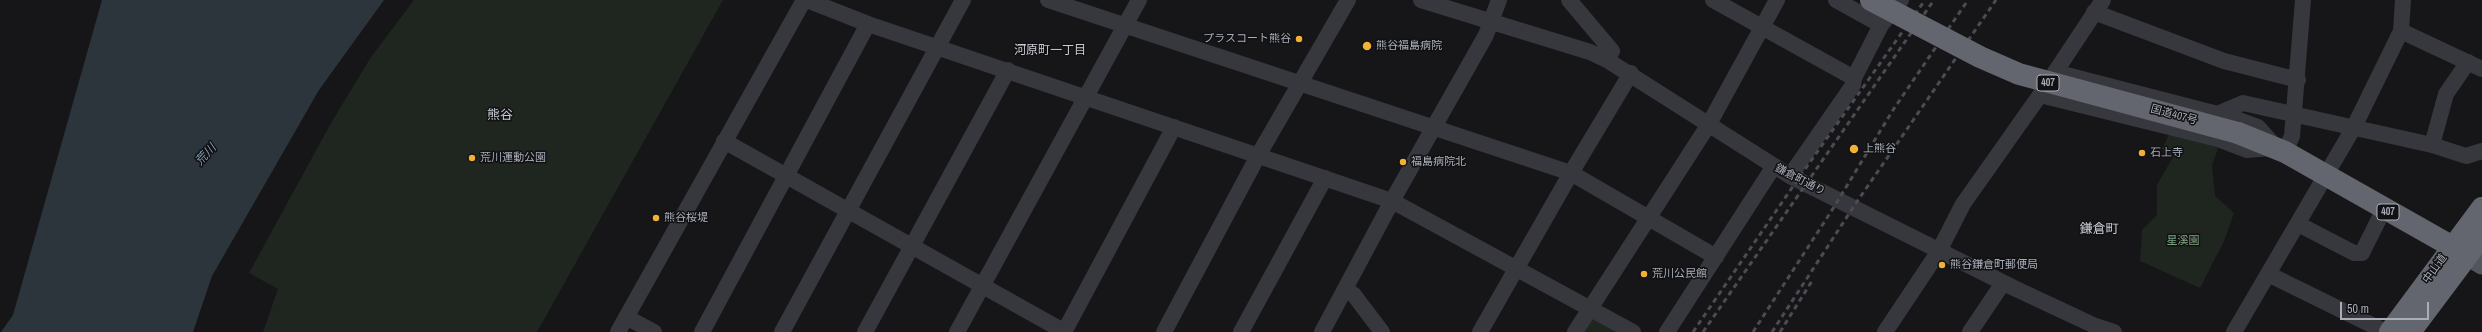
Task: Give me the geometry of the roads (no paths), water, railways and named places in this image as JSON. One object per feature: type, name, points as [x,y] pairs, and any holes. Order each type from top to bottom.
[{"type":"highway","name":"国道407号","points":[[1871,0],[1980,57],[2019,74],[2238,132],[2281,150],[2467,256]]},
{"type":"highway","name":"中山道","points":[[2390,332],[2467,256],[2482,208]]},
{"type":"highway","name":"中山道","points":[[2410,332],[2482,236]]},
{"type":"street","points":[[618,332],[724,141],[806,0],[868,24],[1259,154],[1392,201],[1634,332]]},
{"type":"street","points":[[782,332],[963,0]]},
{"type":"street","points":[[1048,0],[1571,173],[1716,257]]},
{"type":"street","points":[[957,332],[1139,0]]},
{"type":"street","points":[[1164,332],[1259,154],[1301,84],[1348,0]]},
{"type":"street","points":[[1322,332],[1392,201],[1486,35],[1499,0]]},
{"type":"street","points":[[1569,0],[1612,51],[1607,60]]},
{"type":"street","points":[[1713,0],[1854,78]]},
{"type":"street","points":[[1575,332],[1650,218],[1709,124],[1777,0]]},
{"type":"street","points":[[1836,0],[1881,25]]},
{"type":"street","points":[[2281,150],[2292,136],[2298,80],[2303,0]]},
{"type":"street","points":[[2234,332],[2354,127],[2401,31],[2404,0]]},
{"type":"street","name":"鎌倉町通り","points":[[1429,1],[1590,52],[1607,60],[1631,73],[1790,176],[1858,208],[1938,251],[2003,282],[2090,328],[2114,332]]},
{"type":"street","points":[[1790,176],[1853,85],[1854,78],[1881,25],[1897,1]]},
{"type":"street","points":[[1885,332],[1938,251],[1963,204],[2040,95],[2099,6],[2224,61],[2298,80]]},
{"type":"street","points":[[702,332],[868,24]]},
{"type":"street","points":[[2401,31],[2475,66],[2446,94],[2432,145]]},
{"type":"street","points":[[865,332],[1008,70]]},
{"type":"street","points":[[2055,72],[2217,114],[2258,127],[2281,150]]},
{"type":"street","points":[[1480,332],[1571,173],[1631,73]]},
{"type":"street","points":[[2040,95],[2218,139],[2247,150],[2281,150]]},
{"type":"street","points":[[2217,114],[2243,103],[2295,113],[2432,145],[2466,156],[2482,151]]},
{"type":"street","points":[[724,141],[1065,332],[1174,127]]},
{"type":"street","points":[[1667,332],[1774,166]]},
{"type":"street","points":[[1241,332],[1325,178]]},
{"type":"street","points":[[2298,224],[2354,253],[2362,253],[2384,209]]},
{"type":"street","points":[[2268,274],[2386,332]]},
{"type":"street","points":[[1970,332],[2003,282]]},
{"type":"street","points":[[1345,289],[1354,295],[1382,332]]},
{"type":"street","points":[[626,317],[654,332]]},
{"type":"water","name":"荒川","points":[[102,0],[384,0],[319,90],[212,276],[193,332],[1,332],[13,315]]},
{"type":"railway","points":[[1693,332],[1798,179],[1925,0]]},
{"type":"railway","points":[[1703,332],[1934,0]]},
{"type":"railway","points":[[1753,332],[1834,207],[1893,110],[1968,0]]},
{"type":"railway","points":[[1772,332],[1854,206],[1996,0]]},
{"type":"railway","points":[[1780,332],[1812,281]]},
{"type":"place","name":"プラスコート熊谷","points":[[1299,39]]},
{"type":"place","name":"熊谷福島病院","points":[[1367,46]]},
{"type":"place","name":"上熊谷","points":[[1854,149]]},
{"type":"place","name":"石上寺","points":[[2142,153]]},
{"type":"place","name":"荒川運動公園","points":[[472,158]]},
{"type":"place","name":"福島病院北","points":[[1403,162]]},
{"type":"place","name":"熊谷桜堤","points":[[656,218]]},
{"type":"place","name":"熊谷鎌倉町郵便局","points":[[1942,265]]},
{"type":"place","name":"荒川公民館","points":[[1644,274]]},
{"type":"district","name":"河原町一丁目","points":[[1050,51]]},
{"type":"district","name":"熊谷","points":[[500,116]]},
{"type":"district","name":"鎌倉町","points":[[2099,230]]},
{"type":"park label","name":"星溪園","points":[[2183,241]]}]
